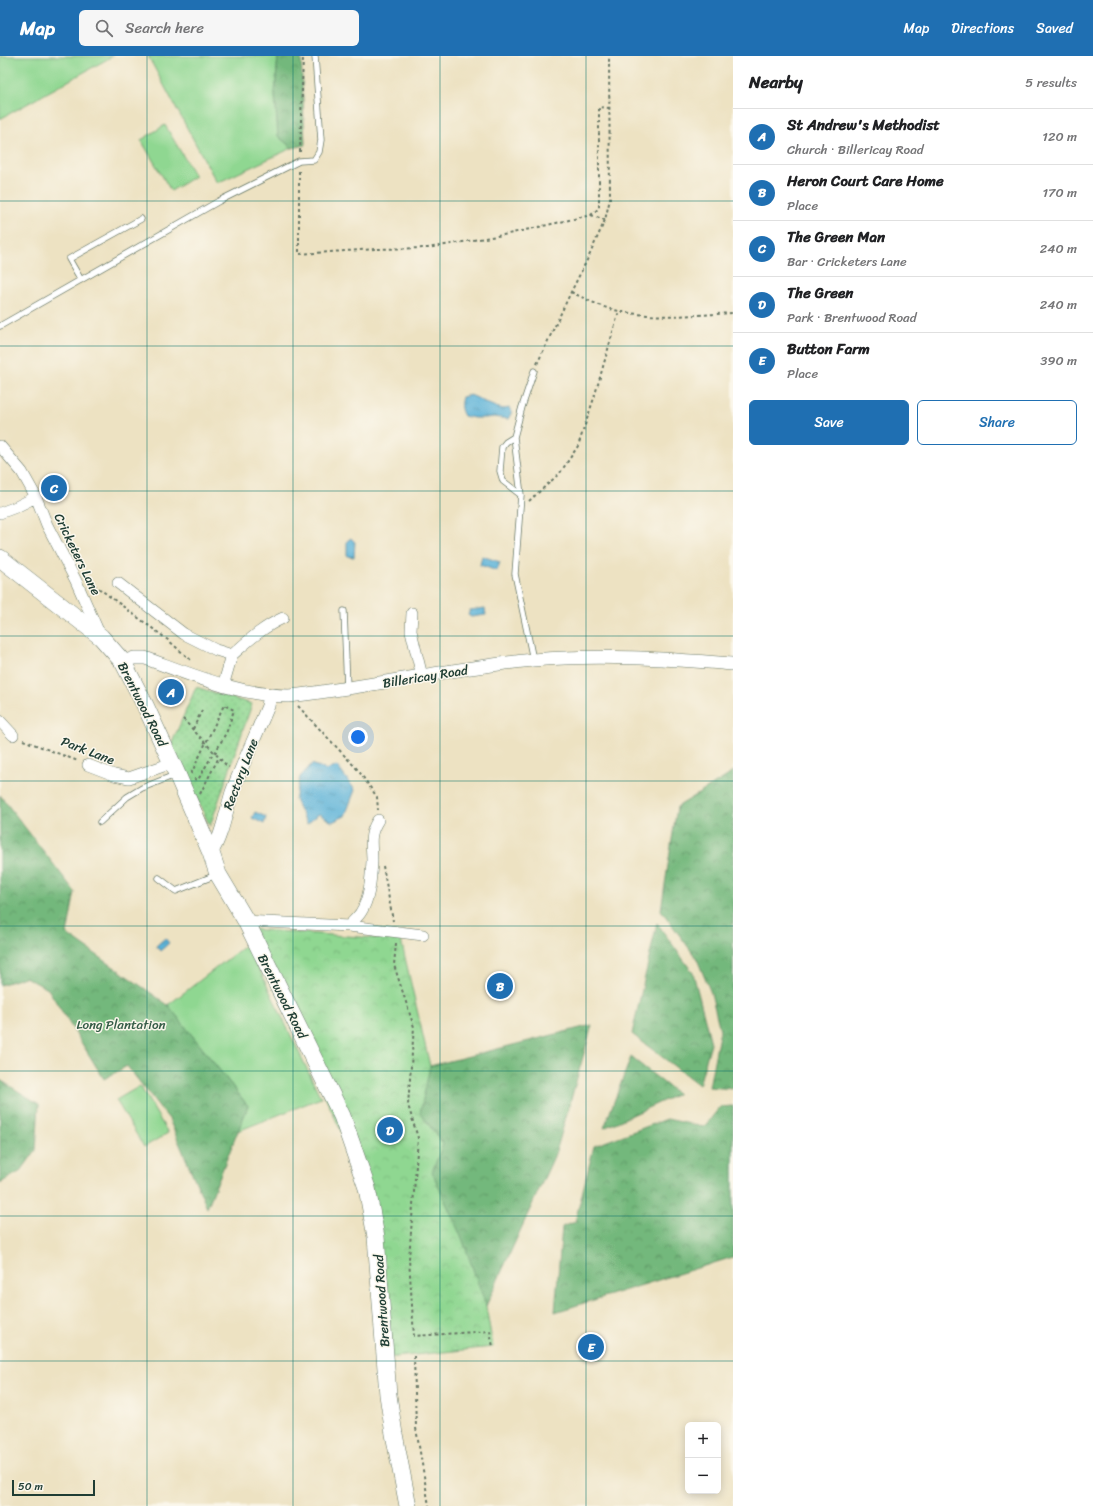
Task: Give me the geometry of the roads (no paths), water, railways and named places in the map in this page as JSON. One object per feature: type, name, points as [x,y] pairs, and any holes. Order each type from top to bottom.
[{"type":"main road","name":"Brentwood Road","points":[[0,558],[101,637],[123,662],[175,769],[211,853],[218,874],[246,921],[342,1116],[367,1188],[376,1237],[388,1395],[408,1506]]},
{"type":"street","name":"Cricketers Lane","points":[[0,446],[22,472],[36,497],[47,525],[72,574],[101,637]]},
{"type":"street","points":[[0,513],[36,497]]},
{"type":"street","points":[[118,583],[184,634],[216,650],[232,655]]},
{"type":"street","points":[[412,613],[411,631],[422,676]]},
{"type":"street","points":[[223,686],[232,655],[271,623],[283,618]]},
{"type":"street","name":"Billericay Road","points":[[123,662],[134,658],[145,658],[223,686],[270,695],[289,696],[533,660],[603,656],[659,658],[733,664]]},
{"type":"street","name":"Rectory Lane","points":[[211,853],[216,845],[240,771],[268,706],[270,695]]},
{"type":"street","points":[[0,721],[13,735]]},
{"type":"street","name":"Park Lane","points":[[88,765],[114,775],[129,778],[175,769]]},
{"type":"street","points":[[349,926],[361,912],[368,895],[372,860],[371,835],[378,820]]},
{"type":"street","points":[[246,921],[349,926],[424,935]]},
{"type":"lane","points":[[0,326],[219,201],[299,162],[314,160],[319,152],[321,140],[315,56]]},
{"type":"lane","points":[[81,280],[70,260],[141,219]]},
{"type":"lane","points":[[533,660],[515,574],[521,495],[514,437],[534,371]]},
{"type":"lane","points":[[514,437],[506,442],[502,447],[500,471],[503,481],[521,495]]},
{"type":"lane","points":[[344,611],[347,688]]},
{"type":"lane","points":[[100,822],[127,797],[175,769]]},
{"type":"lane","points":[[159,878],[176,891],[218,874]]},
{"type":"water","points":[[470,395],[495,407],[505,409],[509,408],[512,412],[508,419],[494,417],[474,418],[464,416],[461,407],[462,397]]},
{"type":"water","points":[[351,538],[355,542],[354,557],[347,556],[347,541]]},
{"type":"water","points":[[482,556],[500,562],[497,571],[480,565]]},
{"type":"water","points":[[485,608],[486,615],[471,617],[468,615],[470,610]]},
{"type":"water","points":[[312,764],[326,770],[337,766],[355,790],[345,816],[332,822],[319,814],[307,824],[295,800],[300,777]]},
{"type":"water","points":[[255,812],[266,817],[264,824],[252,818]]},
{"type":"water","points":[[165,938],[169,943],[160,951],[156,946]]},
{"type":"place","name":"The Green Man","points":[[54,488]]},
{"type":"place","name":"St Andrew's Methodist","points":[[171,692]]},
{"type":"place","name":"Heron Court Care Home","points":[[500,986]]},
{"type":"place","name":"The Green","points":[[390,1130]]},
{"type":"place","name":"Button Farm","points":[[591,1347]]},
{"type":"park label","name":"Long Plantation","points":[[121,1024]]}]
